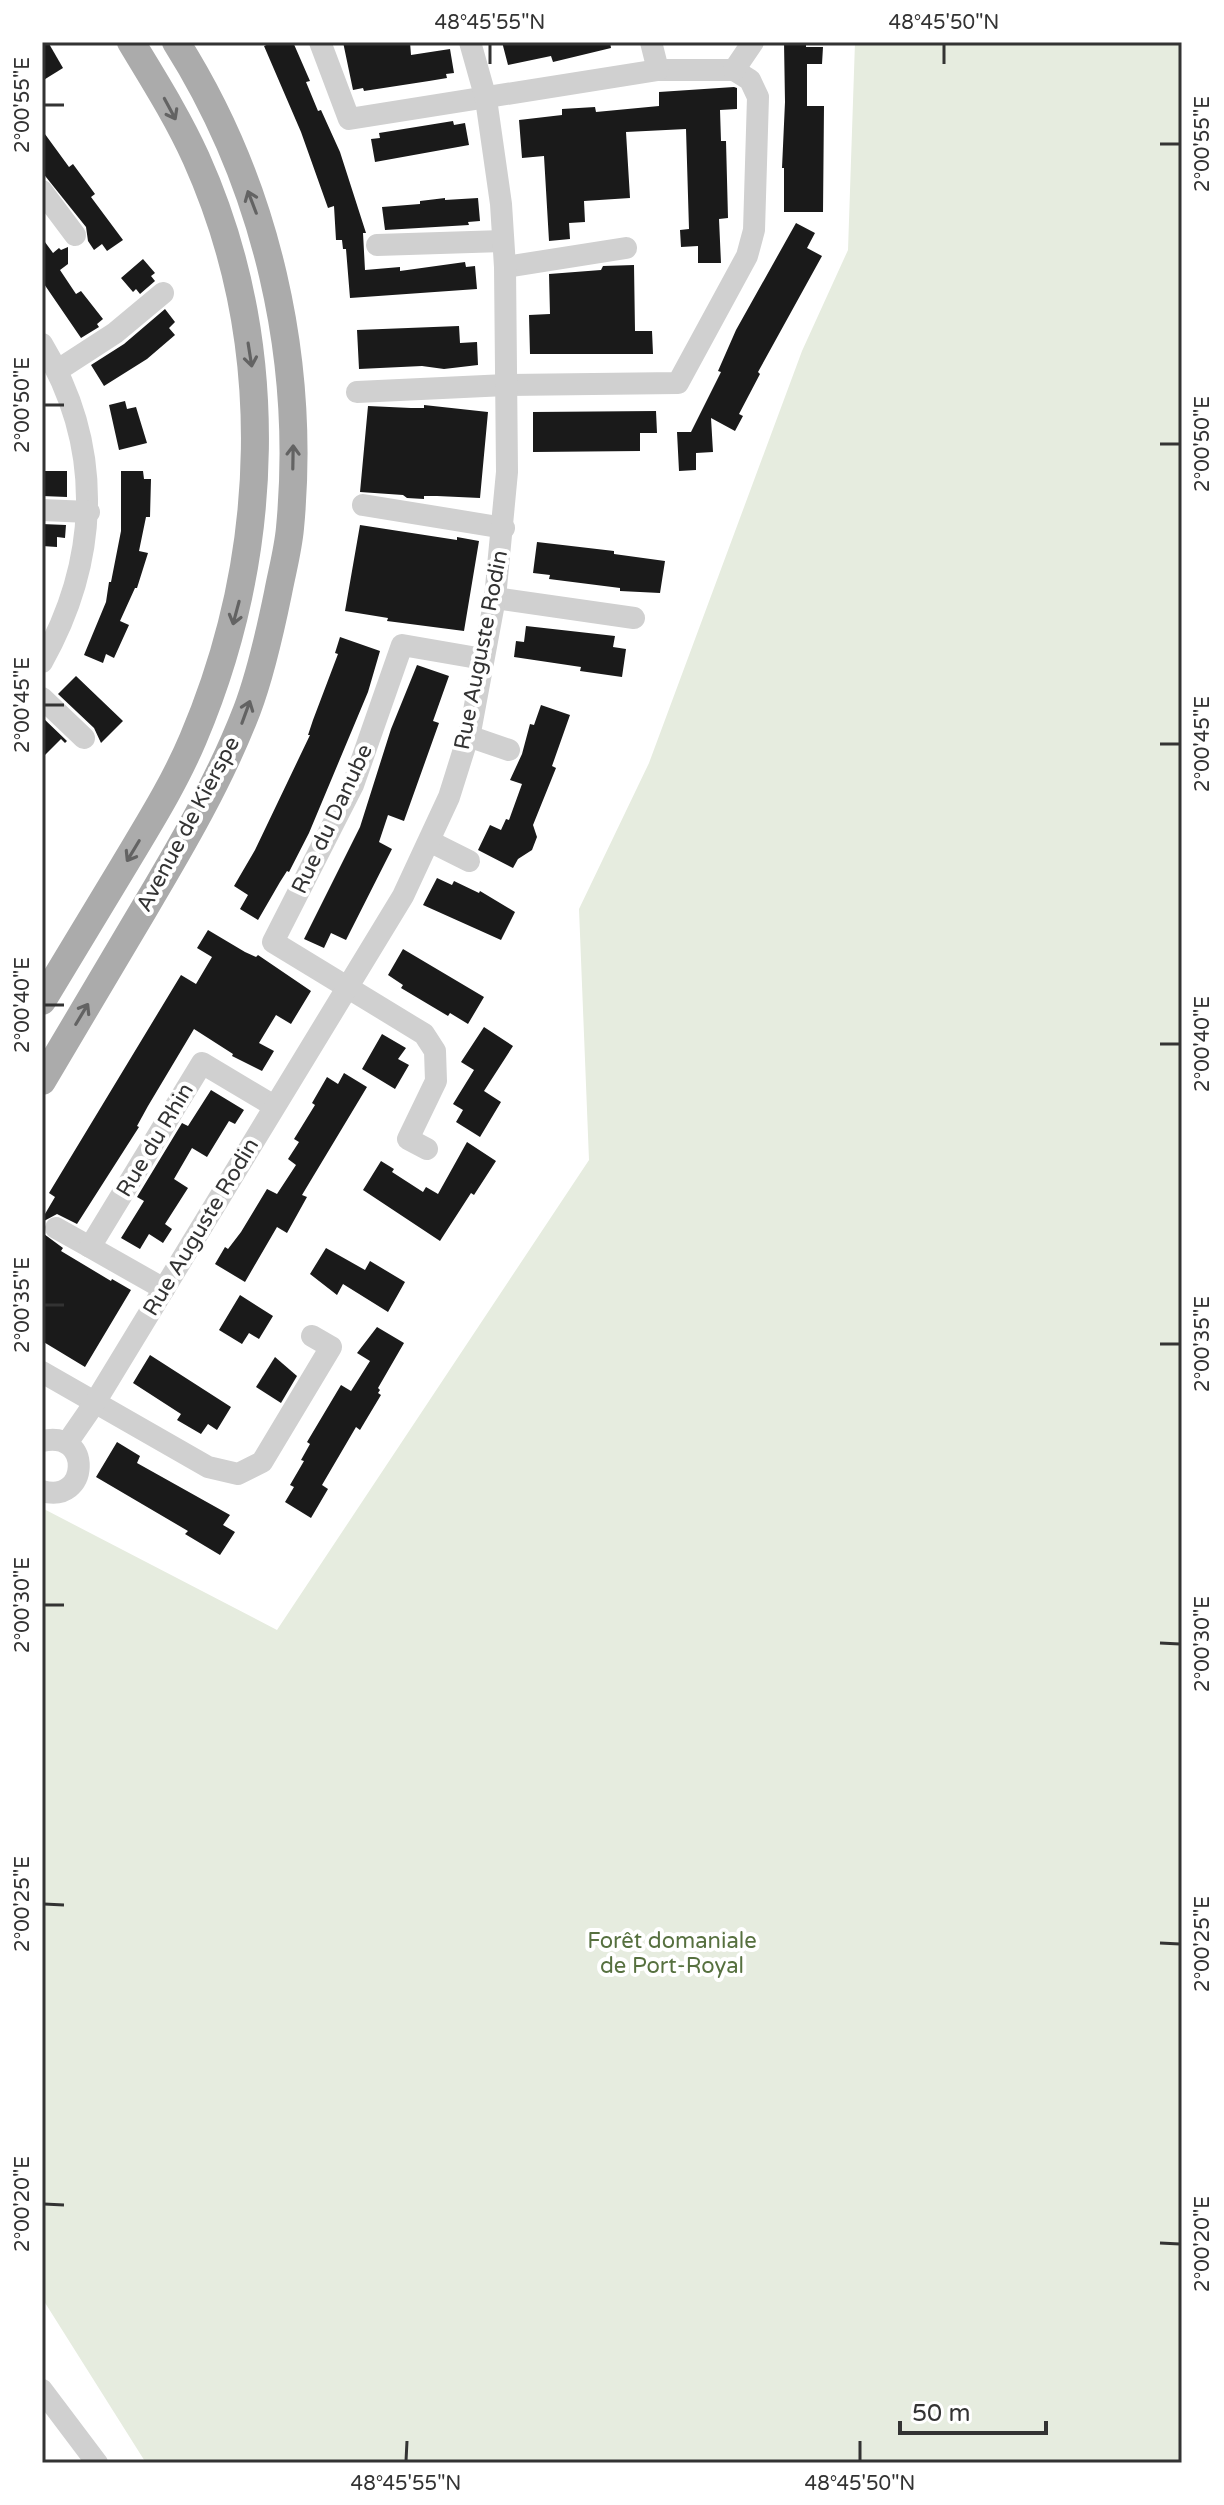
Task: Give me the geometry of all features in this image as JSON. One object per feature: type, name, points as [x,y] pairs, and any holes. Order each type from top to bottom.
[{"type":"main road","name":"Avenue de Kierspe","points":[[42,1001],[160,807],[192,742],[220,671],[241,594],[253,517],[256,444],[252,366],[239,288],[220,220],[196,158],[131,42]]},
{"type":"main road","name":"Avenue de Kierspe","points":[[42,1081],[178,852],[222,770],[248,708],[268,639],[290,530],[294,451],[291,380],[278,296],[262,227],[229,142],[198,77],[176,42]]},
{"type":"street","points":[[320,42],[349,119],[658,70],[734,70],[750,80],[758,97],[754,230],[747,256],[678,383],[506,385],[357,392]]},
{"type":"street","name":"Rue Auguste Rodin","points":[[67,1443],[94,1404],[403,896],[449,797],[468,736],[495,598],[507,482],[505,267],[501,204],[486,99],[470,42]]},
{"type":"street","points":[[651,42],[658,70]]},
{"type":"street","points":[[734,70],[753,42]]},
{"type":"street","points":[[45,203],[75,235]]},
{"type":"street","points":[[377,245],[503,241]]},
{"type":"street","points":[[505,267],[626,248]]},
{"type":"street","points":[[58,370],[115,333],[163,293]]},
{"type":"street","points":[[42,344],[58,370],[79,430],[89,512],[83,560],[61,629],[42,662]]},
{"type":"street","points":[[363,505],[504,528]]},
{"type":"street","points":[[42,510],[89,512]]},
{"type":"street","points":[[495,598],[634,618]]},
{"type":"street","name":"Rue du Danube","points":[[348,985],[273,942],[353,785],[402,645],[483,659]]},
{"type":"street","points":[[42,698],[84,738]]},
{"type":"street","points":[[468,736],[509,750]]},
{"type":"street","points":[[429,841],[469,861]]},
{"type":"street","points":[[348,985],[424,1034],[435,1051],[436,1081],[408,1139],[427,1149]]},
{"type":"street","name":"Rue du Rhin","points":[[90,1247],[202,1063],[274,1106]]},
{"type":"street","points":[[56,1228],[164,1289]]},
{"type":"street","points":[[42,1372],[208,1467],[238,1474],[262,1462],[331,1347],[312,1336]]},
{"type":"street","points":[[42,1441],[51,1439],[67,1443],[78,1458],[77,1477],[65,1491],[42,1491]]},
{"type":"street","points":[[42,2390],[97,2463]]},
{"type":"green space","name":"Forêt domaniale de Port-Royal","points":[[855,42],[1182,42],[1182,2463],[146,2463],[42,2298],[42,1508],[277,1630],[589,1160],[579,909],[649,763],[802,351],[848,250]]},
{"type":"building","points":[[42,42],[48,42],[63,68],[42,81]]},
{"type":"building","points":[[273,42],[293,42],[310,81],[306,82],[318,111],[321,110],[340,152],[366,233],[363,233],[365,270],[400,267],[400,271],[465,262],[466,267],[475,266],[477,289],[350,298],[346,249],[343,249],[342,240],[336,240],[334,206],[328,208],[301,132],[264,46]]},
{"type":"building","points":[[343,42],[410,42],[411,55],[450,49],[454,73],[446,74],[447,78],[353,90]]},
{"type":"building","points":[[502,42],[610,42],[611,48],[553,62],[551,56],[508,65]]},
{"type":"building","points":[[784,42],[806,42],[806,47],[823,47],[822,64],[807,64],[807,106],[824,106],[823,212],[784,212]]},
{"type":"building","points":[[737,88],[737,109],[720,110],[721,141],[726,141],[728,218],[719,219],[721,263],[698,263],[698,246],[681,247],[680,230],[689,229],[686,129],[626,132],[630,198],[584,201],[585,222],[569,223],[570,239],[549,241],[544,156],[522,158],[519,120],[562,115],[562,109],[595,107],[596,112],[659,106],[659,92]]},
{"type":"building","points":[[453,121],[454,125],[465,123],[469,145],[375,162],[371,139],[380,138],[379,133]]},
{"type":"building","points":[[42,130],[69,167],[73,164],[95,194],[91,197],[123,240],[107,251],[102,244],[94,250],[88,241],[86,227],[42,172]]},
{"type":"building","points":[[478,198],[480,221],[468,222],[469,225],[385,230],[382,207],[420,204],[420,201]]},
{"type":"building","points":[[796,223],[815,233],[807,248],[822,256],[758,372],[760,374],[739,414],[743,416],[735,431],[711,418],[713,452],[696,453],[696,470],[679,471],[677,432],[691,432],[721,372],[718,371],[736,330]]},
{"type":"building","points":[[42,238],[53,253],[59,248],[68,247],[68,264],[60,270],[76,294],[81,291],[103,319],[97,324],[99,327],[81,338],[42,281]]},
{"type":"building","points":[[143,259],[155,273],[151,276],[155,281],[140,294],[136,289],[133,292],[121,278]]},
{"type":"building","points":[[634,265],[635,331],[652,331],[653,354],[530,354],[529,315],[550,314],[549,274]]},
{"type":"building","points":[[165,309],[175,322],[169,328],[175,335],[147,359],[104,386],[91,365],[124,344]]},
{"type":"building","points":[[459,326],[460,343],[477,342],[478,365],[444,369],[422,366],[359,369],[357,330]]},
{"type":"building","points":[[125,401],[127,409],[136,407],[147,443],[119,450],[109,405]]},
{"type":"building","points":[[424,405],[488,412],[480,498],[424,496],[424,499],[360,492],[368,406],[424,408]]},
{"type":"building","points":[[656,411],[657,433],[640,433],[640,451],[533,452],[533,412]]},
{"type":"building","points":[[42,471],[67,471],[67,497],[42,496]]},
{"type":"building","points":[[121,471],[143,471],[144,479],[151,479],[150,517],[146,517],[139,551],[148,553],[137,588],[120,621],[129,625],[114,658],[106,654],[103,663],[84,655],[111,582],[121,531]]},
{"type":"building","points":[[42,524],[66,525],[65,538],[57,537],[57,547],[42,546]]},
{"type":"building","points":[[360,525],[479,541],[464,631],[387,621],[388,618],[345,611]]},
{"type":"building","points":[[537,542],[614,551],[614,554],[665,561],[660,593],[620,591],[620,588],[549,579],[550,575],[533,573]]},
{"type":"building","points":[[526,626],[615,636],[613,647],[626,649],[622,677],[514,657],[516,641],[524,642]]},
{"type":"building","points":[[340,637],[380,651],[368,692],[309,833],[289,872],[258,920],[240,909],[248,895],[234,886],[255,850],[310,735],[338,654],[335,653]]},
{"type":"building","points":[[417,665],[449,676],[433,721],[439,723],[404,821],[388,815],[379,842],[392,849],[346,940],[331,933],[324,948],[304,939],[360,827],[391,729]]},
{"type":"building","points":[[76,676],[123,721],[101,743],[94,728],[58,694]]},
{"type":"building","points":[[541,705],[570,715],[552,766],[556,768],[533,825],[537,837],[532,850],[518,859],[513,868],[478,850],[490,825],[501,830],[506,819],[509,820],[522,784],[510,780],[522,754],[530,724],[534,725]]},
{"type":"building","points":[[42,717],[67,741],[65,743],[61,739],[42,758]]},
{"type":"building","points":[[437,878],[480,891],[515,912],[501,940],[423,905]]},
{"type":"building","points":[[208,930],[245,952],[258,955],[311,991],[291,1024],[276,1015],[259,1043],[274,1051],[262,1071],[232,1056],[194,1029],[148,1106],[139,1127],[77,1224],[57,1214],[44,1221],[44,1234],[63,1248],[61,1251],[131,1290],[85,1367],[42,1341],[42,1219],[55,1197],[49,1193],[181,975],[196,984],[212,957],[197,948]]},
{"type":"building","points":[[403,949],[484,997],[468,1024],[450,1013],[448,1016],[401,988],[403,985],[388,975]]},
{"type":"building","points":[[484,1027],[513,1046],[484,1091],[501,1102],[480,1137],[456,1122],[463,1110],[453,1104],[474,1070],[461,1062]]},
{"type":"building","points":[[382,1034],[406,1048],[398,1059],[409,1065],[395,1089],[362,1069]]},
{"type":"building","points":[[344,1073],[367,1087],[302,1195],[307,1197],[287,1233],[277,1227],[245,1282],[215,1264],[225,1247],[228,1249],[241,1232],[267,1189],[277,1194],[296,1165],[288,1159],[299,1142],[294,1139],[315,1105],[312,1103],[327,1077],[338,1084]]},
{"type":"building","points":[[211,1090],[244,1110],[235,1124],[229,1121],[207,1157],[192,1148],[174,1179],[188,1188],[165,1224],[172,1229],[163,1243],[149,1234],[140,1249],[121,1238],[144,1201],[137,1197],[182,1123],[188,1126]]},
{"type":"building","points":[[467,1142],[496,1161],[440,1241],[363,1190],[381,1161],[423,1192],[426,1187],[438,1194]]},
{"type":"building","points":[[326,1248],[365,1270],[370,1261],[405,1282],[388,1312],[343,1284],[337,1295],[310,1274]]},
{"type":"building","points":[[240,1295],[273,1316],[259,1339],[249,1333],[242,1344],[219,1330]]},
{"type":"building","points":[[377,1327],[404,1343],[378,1388],[381,1395],[360,1430],[356,1427],[322,1485],[328,1489],[311,1518],[285,1502],[294,1487],[290,1485],[304,1461],[301,1460],[310,1444],[307,1442],[341,1385],[351,1391],[370,1361],[357,1353]]},
{"type":"building","points":[[150,1355],[231,1407],[217,1430],[208,1424],[201,1434],[177,1420],[181,1414],[133,1383]]},
{"type":"building","points":[[275,1357],[297,1376],[281,1403],[256,1387]]},
{"type":"building","points":[[117,1442],[140,1456],[137,1463],[230,1515],[223,1525],[235,1532],[220,1555],[185,1534],[188,1531],[96,1477]]}]
